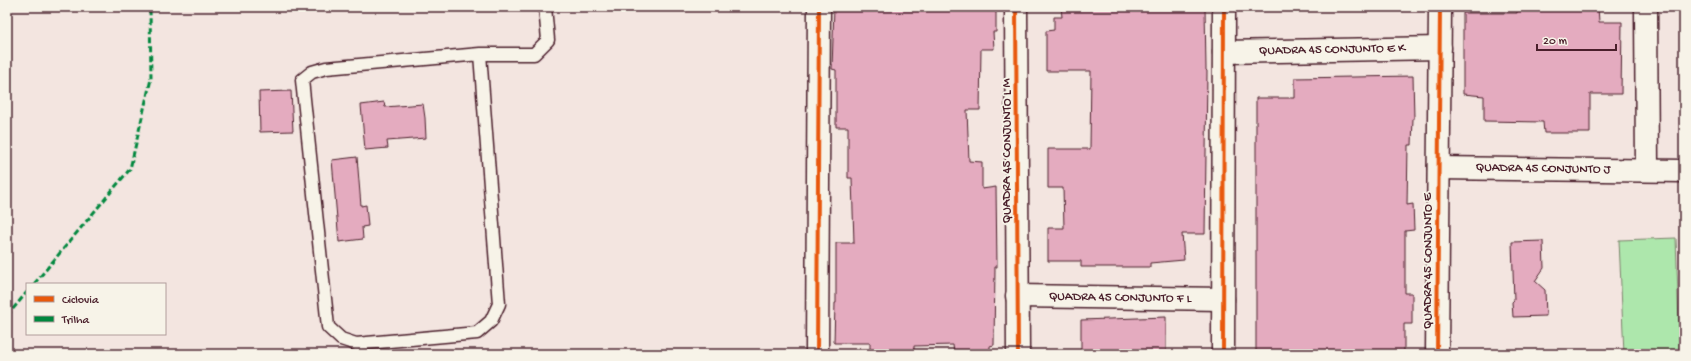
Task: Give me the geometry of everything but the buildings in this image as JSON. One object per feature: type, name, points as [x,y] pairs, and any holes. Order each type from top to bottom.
[{"type":"street","points":[[817,354],[819,7]]},
{"type":"street","name":"QUADRA 45 CONJUNTO L M","points":[[1016,7],[1018,354]]},
{"type":"street","points":[[1223,354],[1224,7]]},
{"type":"street","name":"QUADRA 45 CONJUNTO E","points":[[1437,354],[1440,7]]},
{"type":"street","points":[[1646,7],[1647,170]]},
{"type":"street","name":"QUADRA 45 CONJUNTO E K","points":[[1224,52],[1440,48]]},
{"type":"street","name":"QUADRA 45 CONJUNTO J","points":[[1439,168],[1684,171]]},
{"type":"street","name":"QUADRA 45 CONJUNTO F L","points":[[1017,296],[1223,299]]},
{"type":"lane","points":[[480,54],[499,304],[491,321],[477,333],[356,344],[341,339],[328,327],[302,80],[312,72],[326,68],[480,54],[534,54],[548,40],[545,7]]},
{"type":"green space","points":[[1676,238],[1680,354],[1624,354],[1619,240]]},
{"type":"marked path","points":[[35,283],[130,169],[151,79],[150,7]]},
{"type":"marked path","points":[[7,316],[26,293]]},
{"type":"cycle path","points":[[817,354],[819,7]]},
{"type":"cycle path","points":[[1016,7],[1018,354]]},
{"type":"cycle path","points":[[1223,354],[1224,7]]},
{"type":"cycle path","points":[[1437,354],[1440,7]]}]
